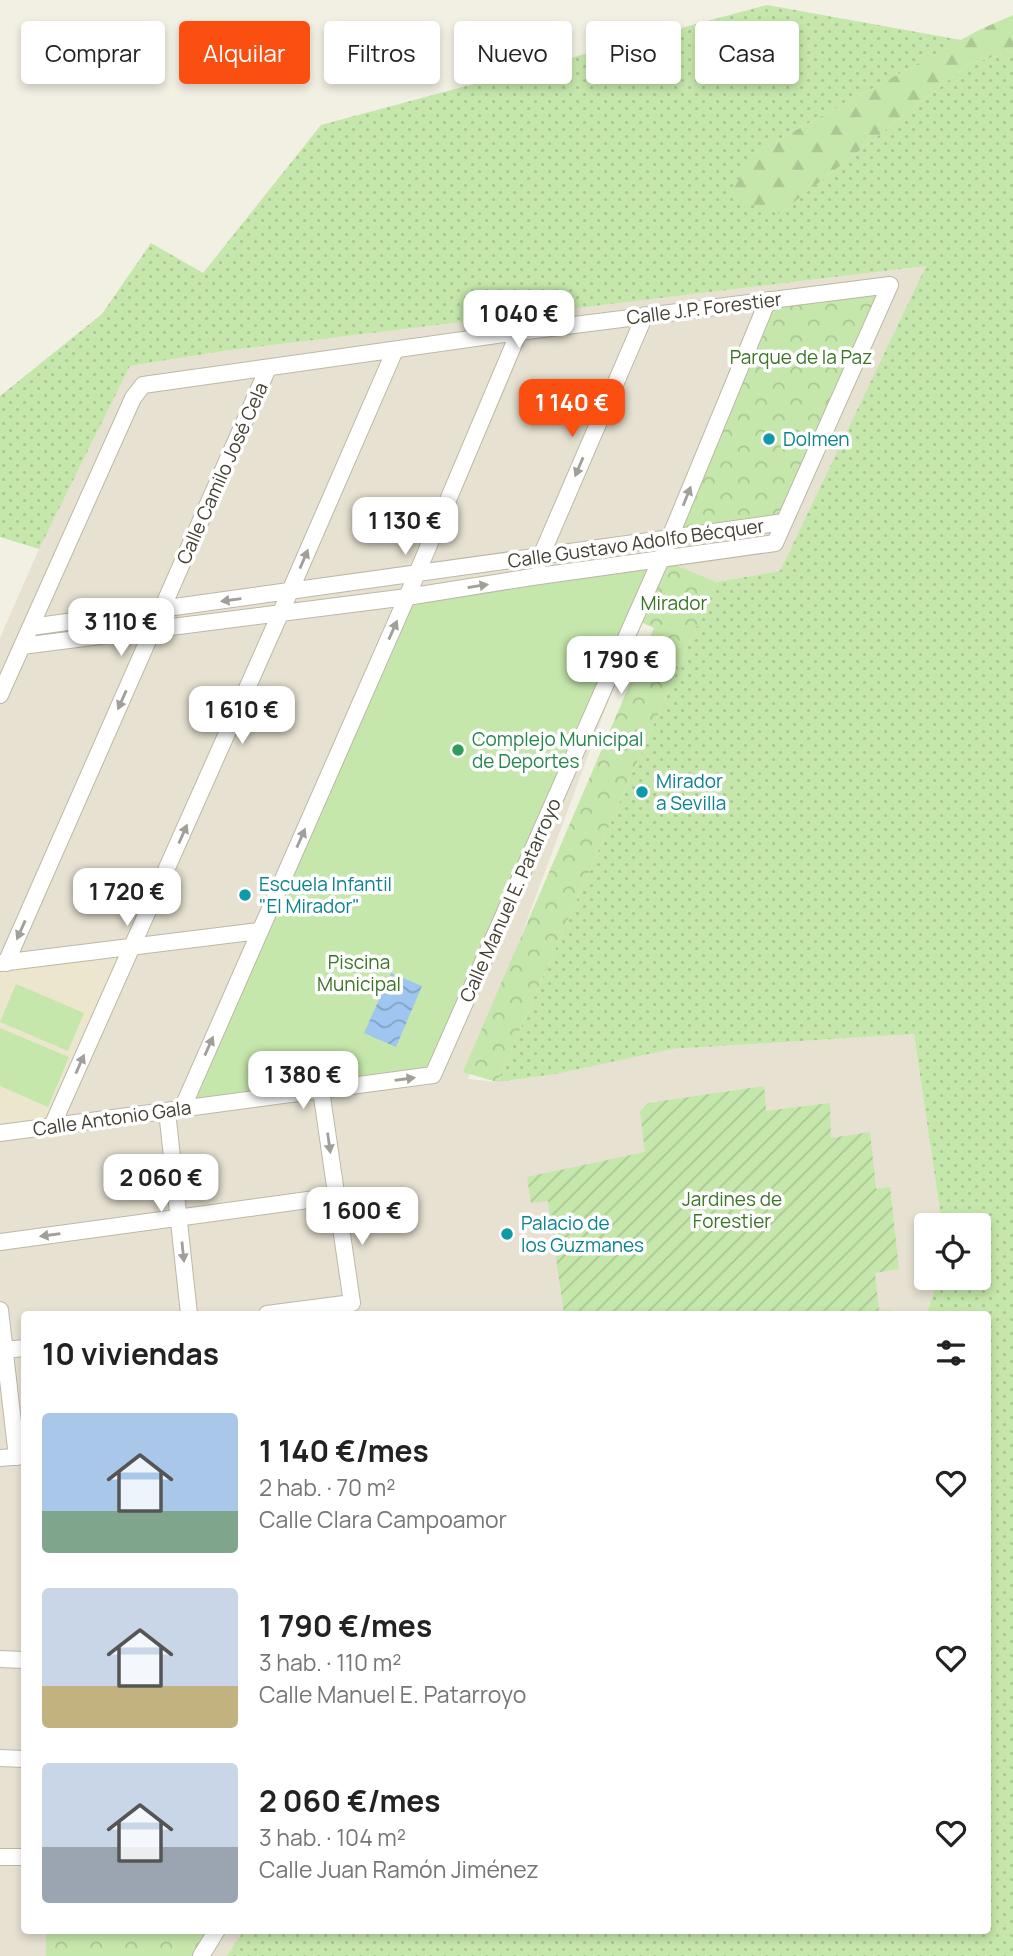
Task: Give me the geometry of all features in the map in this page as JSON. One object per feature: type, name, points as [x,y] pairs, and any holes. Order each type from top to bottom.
[{"type":"street","name":"Calle J.P. Forestier","points":[[31,627],[134,398],[143,386],[519,332],[890,285],[784,522]]},
{"type":"street","name":"Calle Manuel E. Patarroyo","points":[[433,1075],[661,559],[768,300]]},
{"type":"street","points":[[532,577],[645,315]]},
{"type":"street","points":[[190,1311],[179,1218],[175,1110],[259,931],[407,597],[519,332]]},
{"type":"street","points":[[52,1126],[395,350]]},
{"type":"street","name":"Calle Camilo José Cela","points":[[3,963],[268,368]]},
{"type":"street","name":"Calle Gustavo Adolfo Bécquer","points":[[31,627],[784,522]]},
{"type":"street","name":"Calle Gustavo Adolfo Bécquer","points":[[22,646],[407,597],[775,543],[784,522]]},
{"type":"street","points":[[0,695],[31,627]]},
{"type":"street","points":[[3,963],[259,931]]},
{"type":"street","name":"Calle Antonio Gala","points":[[0,1133],[433,1075]]},
{"type":"street","points":[[290,1311],[352,1303],[321,1090]]},
{"type":"street","points":[[0,1242],[337,1196]]},
{"type":"street","points":[[0,1310],[5,1350],[5,1396],[14,1457]]},
{"type":"street","points":[[5,1350],[21,1348]]},
{"type":"street","points":[[0,1659],[21,1660]]},
{"type":"street","points":[[0,1758],[21,1759]]},
{"type":"street","points":[[0,1857],[21,1857]]},
{"type":"street","points":[[201,1956],[214,1934]]},
{"type":"shaded area","points":[[926,266],[780,571],[716,582],[661,559],[468,1079],[497,1082],[556,1074],[671,1049],[914,1034],[940,1213],[914,1213],[914,1290],[934,1290],[928,1311],[21,1311],[21,1934],[241,1934],[227,1956],[0,1956],[0,638],[39,549],[130,366],[223,351]]},
{"type":"shaded area","points":[[133,946],[52,1126],[0,1133],[0,963]]},
{"type":"green space","points":[[767,5],[961,40],[754,153],[779,214],[969,64],[1013,51],[1013,1956],[227,1956],[241,1934],[991,1934],[991,1311],[928,1311],[934,1290],[991,1290],[991,1213],[940,1213],[914,1034],[672,1049],[556,1074],[497,1082],[716,582],[780,571],[926,266],[223,351],[130,366],[39,549],[0,537],[0,396],[102,314],[151,243],[203,273],[321,125],[473,84],[572,84],[572,57],[586,54],[586,84],[681,84],[681,28],[695,24],[695,84],[799,84],[799,21],[708,21]]},
{"type":"green space","points":[[1013,15],[1013,51],[969,64],[779,214],[729,196],[754,153],[979,30]]},
{"type":"green space","name":"Parque de la Paz","points":[[890,285],[784,522],[669,539],[768,300]]},
{"type":"green space","name":"Mirador","points":[[661,559],[716,582],[497,1082],[463,1072],[654,628],[634,619]]},
{"type":"green space","name":"Complejo Municipal de Deportes","points":[[661,559],[433,1075],[182,1109],[407,597]]},
{"type":"green space","points":[[16,984],[84,1013],[68,1051],[0,1022]]},
{"type":"green space","points":[[0,1028],[69,1057],[48,1107],[0,1086]]},
{"type":"green space","name":"Jardines de Forestier","points":[[764,1086],[766,1111],[830,1103],[831,1138],[870,1132],[876,1189],[890,1187],[899,1269],[875,1273],[879,1311],[564,1311],[548,1201],[531,1203],[527,1177],[645,1152],[640,1112],[648,1103]]},
{"type":"green space","points":[[46,1934],[215,1934],[201,1956],[46,1956]]},
{"type":"water","points":[[391,973],[422,986],[396,1047],[364,1033]]},
{"type":"place","name":"Dolmen","points":[[769,439]]},
{"type":"place","name":"Complejo Municipal de Deportes","points":[[458,750]]},
{"type":"place","name":"Mirador a Sevilla","points":[[642,792]]},
{"type":"place","name":"Escuela Infantil \"El Mirador\"","points":[[245,895]]},
{"type":"place","name":"Palacio de los Guzmanes","points":[[507,1234]]},
{"type":"park label","name":"Piscina Municipal","points":[[359,973]]}]
